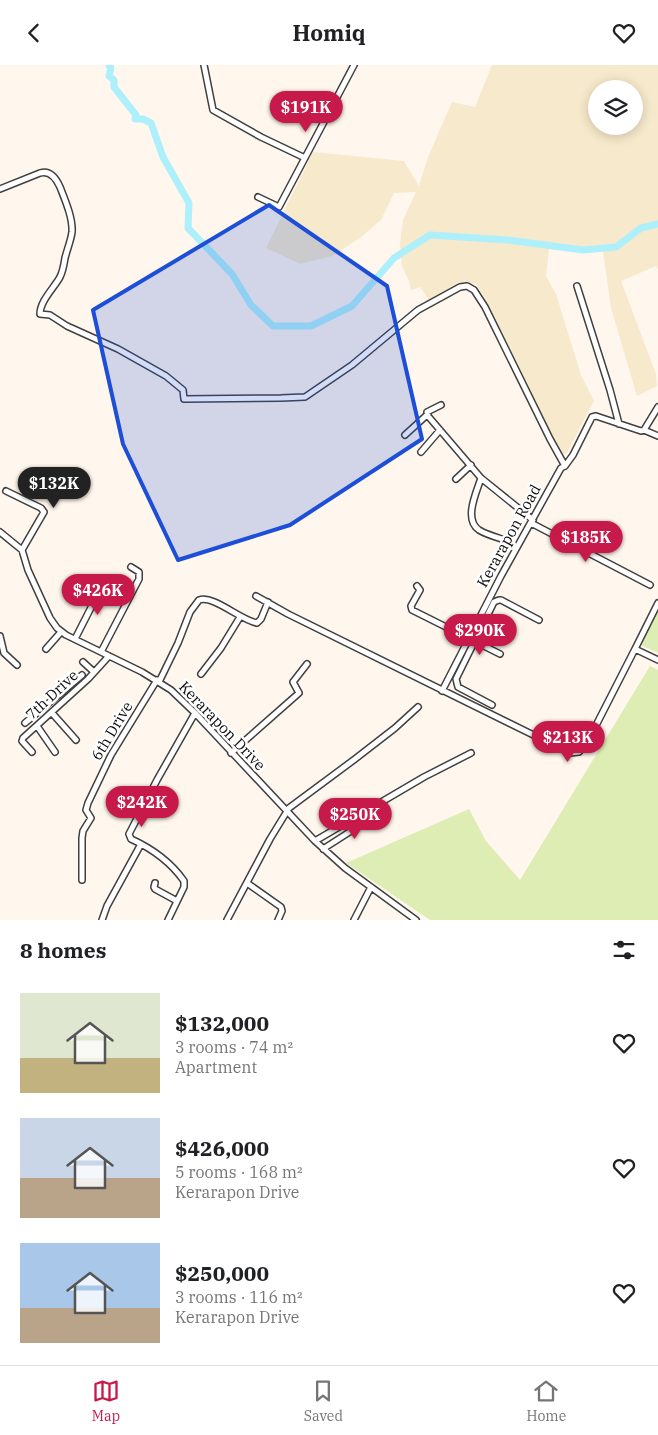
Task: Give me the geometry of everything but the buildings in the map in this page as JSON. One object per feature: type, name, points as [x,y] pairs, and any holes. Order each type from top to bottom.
[{"type":"street","points":[[204,65],[213,109],[268,141],[304,158]]},
{"type":"street","points":[[258,197],[279,207],[354,65]]},
{"type":"street","points":[[0,189],[47,172],[58,183],[67,209],[72,229],[71,237],[60,276],[40,310],[40,314],[50,315],[66,326],[118,349],[166,376],[183,389],[184,399],[305,397],[352,365],[418,310],[463,286],[471,288],[491,318],[565,466]]},
{"type":"street","points":[[578,287],[619,424],[640,431],[644,430],[658,436]]},
{"type":"street","points":[[405,435],[428,412],[441,405]]},
{"type":"street","points":[[644,430],[658,407]]},
{"type":"street","points":[[428,414],[481,478],[532,522],[650,585]]},
{"type":"street","name":"Kerarapon Road","points":[[442,691],[501,576],[560,468],[565,466],[572,455],[592,417],[596,416],[619,424]]},
{"type":"street","points":[[421,452],[440,430]]},
{"type":"street","points":[[456,479],[471,465]]},
{"type":"street","points":[[481,478],[472,509],[475,526],[480,531],[508,541]]},
{"type":"street","points":[[0,532],[22,550],[44,512],[41,508],[6,491]]},
{"type":"street","name":"Kerarapon Drive","points":[[22,550],[28,570],[47,612],[54,624],[62,632],[158,681],[171,690],[315,841],[371,887],[416,920]]},
{"type":"street","points":[[101,652],[139,579],[140,572],[131,567]]},
{"type":"street","points":[[75,639],[104,584]]},
{"type":"street","points":[[416,586],[420,590],[411,606],[412,610],[500,655]]},
{"type":"street","points":[[256,596],[442,691],[570,753],[581,751],[587,743],[658,603]]},
{"type":"street","name":"6th Drive","points":[[82,880],[83,831],[91,817],[86,811],[88,803],[111,755],[158,681],[197,601],[202,598],[207,599],[240,617]]},
{"type":"street","points":[[492,705],[461,689],[456,682],[457,675],[496,600],[501,600],[539,620]]},
{"type":"street","points":[[201,674],[221,648],[240,617],[255,623],[258,622],[268,602]]},
{"type":"street","points":[[46,649],[62,632]]},
{"type":"street","points":[[0,636],[4,653],[17,665]]},
{"type":"street","points":[[635,649],[658,661]]},
{"type":"street","name":"7th Drive","points":[[32,753],[22,740],[109,656]]},
{"type":"street","points":[[83,662],[94,672]]},
{"type":"street","points":[[231,753],[299,693],[293,682],[307,664]]},
{"type":"street","points":[[25,723],[82,675]]},
{"type":"street","points":[[60,694],[66,699]]},
{"type":"street","points":[[227,920],[287,811],[302,797],[322,785],[418,707]]},
{"type":"street","points":[[52,713],[76,740]]},
{"type":"street","points":[[168,920],[184,885],[183,880],[166,860],[155,851],[130,838],[129,832],[195,713]]},
{"type":"street","points":[[38,725],[55,752]]},
{"type":"street","points":[[315,841],[424,777],[471,753]]},
{"type":"street","points":[[324,849],[376,815]]},
{"type":"street","points":[[102,920],[107,906],[141,844]]},
{"type":"street","points":[[155,883],[155,889],[177,901]]},
{"type":"street","points":[[247,883],[281,907],[282,911],[278,920]]},
{"type":"street","points":[[354,920],[371,887]]},
{"type":"highlighted area","points":[[269,205],[387,286],[422,439],[290,525],[178,560],[123,444],[93,310]]},
{"type":"shaded area","points":[[492,65],[658,65],[658,270],[656,266],[621,281],[656,374],[657,386],[637,396],[611,308],[603,251],[584,252],[549,248],[546,276],[556,294],[581,375],[594,401],[567,453],[561,455],[485,298],[476,284],[458,283],[429,300],[420,287],[411,290],[402,266],[400,243],[403,220],[416,192],[394,193],[381,220],[360,238],[332,256],[300,264],[266,248],[313,152],[404,161],[419,186],[428,157],[452,102],[475,107]]},
{"type":"green space","points":[[658,607],[658,653],[641,645]]},
{"type":"green space","points":[[650,666],[658,670],[658,920],[430,920],[346,863],[469,809],[486,841],[520,880]]},
{"type":"waterway","points":[[109,65],[111,68],[109,76],[114,80],[114,87],[136,115],[135,119],[143,119],[151,123],[163,157],[189,203],[188,228],[232,274],[251,305],[273,326],[311,326],[352,306],[394,258],[430,235],[508,240],[583,250],[616,247],[641,228],[658,224]]}]
